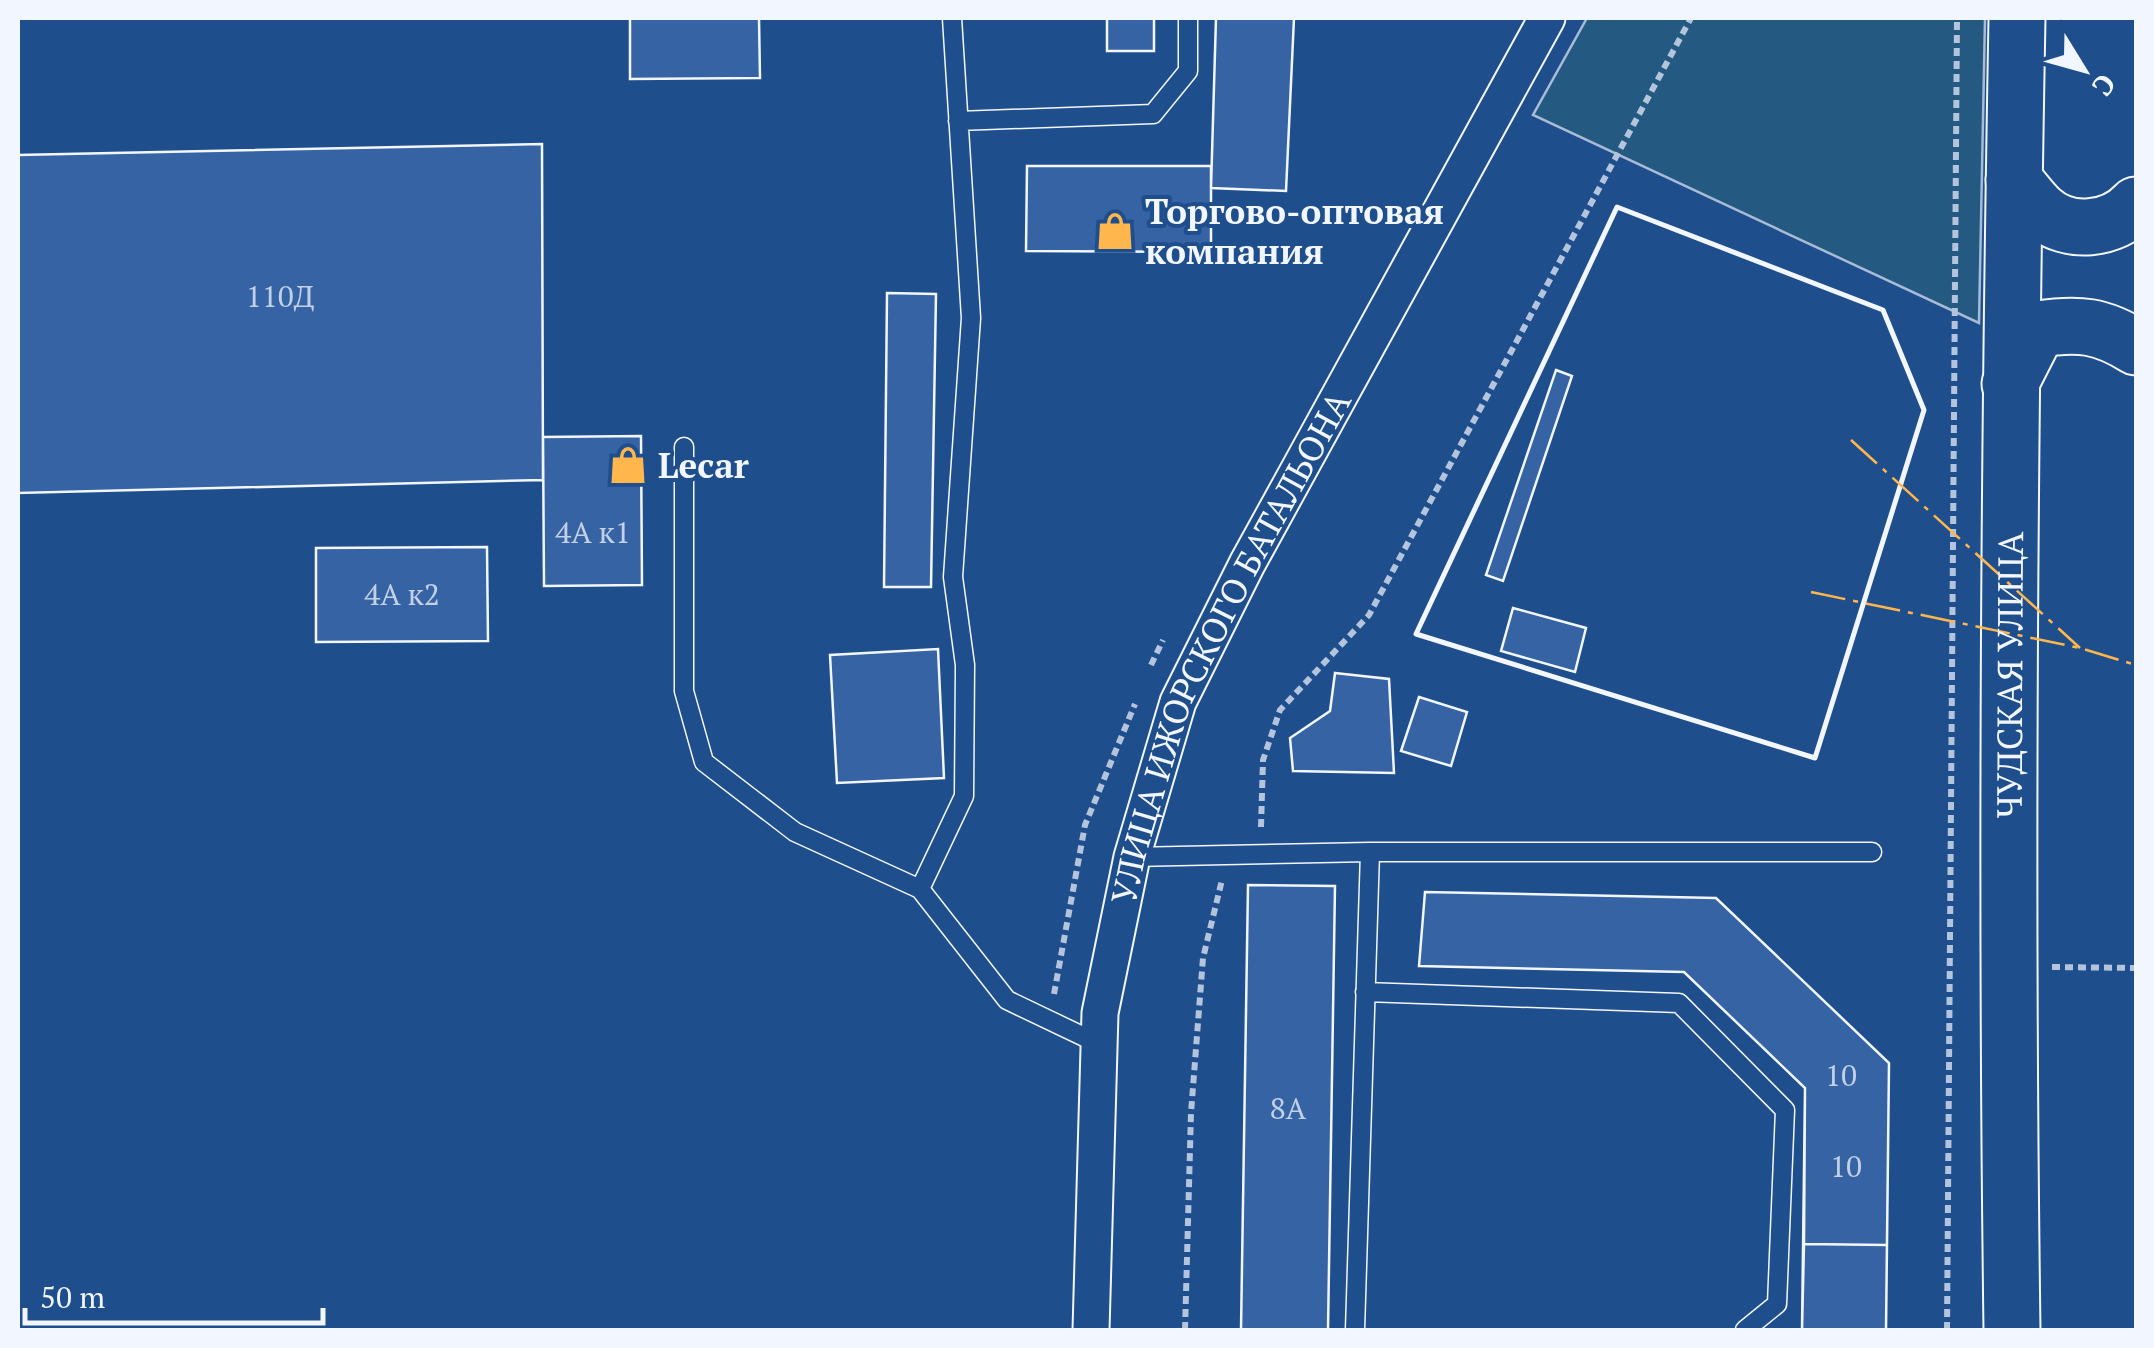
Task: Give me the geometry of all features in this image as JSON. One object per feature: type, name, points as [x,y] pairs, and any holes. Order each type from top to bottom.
[{"type":"highway","name":"ЧУДСКАЯ УЛИЦА","points":[[2012,1330],[2007,966],[2010,384],[2017,18]]},
{"type":"highway","points":[[2014,180],[2044,214],[2084,228],[2122,220],[2136,206]]},
{"type":"highway","points":[[2010,384],[2038,329],[2076,324],[2116,334],[2136,347]]},
{"type":"street","name":"УЛИЦА ИЖОРСКОГО БАТАЛЬОНА","points":[[1091,1330],[1100,1014],[1132,857],[1178,702],[1247,564],[1547,18]]},
{"type":"lane","points":[[920,889],[964,796],[965,664],[953,577],[971,318],[952,18]]},
{"type":"lane","points":[[958,120],[1153,114],[1188,71],[1188,18]]},
{"type":"lane","points":[[684,447],[684,691],[704,762],[795,832],[920,889],[1006,1000],[1100,1044]]},
{"type":"lane","points":[[1132,857],[1370,852],[1872,852]]},
{"type":"lane","points":[[1355,1330],[1370,852]]},
{"type":"lane","points":[[1366,992],[1679,1004],[1785,1110],[1778,1304],[1745,1330]]},
{"type":"path","points":[[1260,854],[1263,760],[1280,710],[1369,614],[1690,18]]},
{"type":"path","points":[[1947,1330],[1957,18]]},
{"type":"path","points":[[1185,1330],[1191,1113],[1203,958],[1228,854]]},
{"type":"shaded area","points":[[1587,18],[1985,18],[1979,323],[1533,115]]},
{"type":"building","points":[[630,18],[759,18],[760,78],[630,79]]},
{"type":"building","points":[[1107,18],[1154,18],[1154,51],[1107,51]]},
{"type":"building","points":[[1216,18],[1294,18],[1286,191],[1211,188]]},
{"type":"building","points":[[542,144],[543,480],[18,493],[18,155]]},
{"type":"building","points":[[1027,166],[1211,166],[1211,252],[1026,251]]},
{"type":"building","points":[[887,293],[936,294],[931,587],[884,587]]},
{"type":"building","points":[[1556,370],[1572,376],[1503,581],[1486,575]]},
{"type":"building","points":[[641,436],[642,585],[544,586],[543,437]]},
{"type":"building","points":[[487,547],[488,641],[316,642],[316,548]]},
{"type":"building","points":[[1513,608],[1586,628],[1575,672],[1501,651]]},
{"type":"building","points":[[938,649],[944,778],[837,783],[830,655]]},
{"type":"building","points":[[1335,673],[1389,679],[1394,773],[1293,771],[1290,738],[1330,711]]},
{"type":"building","points":[[1419,697],[1467,712],[1451,766],[1401,751]]},
{"type":"building","points":[[1248,885],[1335,886],[1328,1330],[1241,1330]]},
{"type":"building","points":[[1425,892],[1716,898],[1889,1063],[1886,1330],[1802,1330],[1805,1088],[1684,972],[1419,966]]},
{"type":"building","points":[[1425,892],[1716,898],[1889,1063],[1887,1245],[1804,1244],[1805,1088],[1684,972],[1419,966]]},
{"type":"building","points":[[1804,1244],[1887,1245],[1886,1330],[1802,1330]]},
{"type":"wall","points":[[1617,207],[1883,310],[1924,410],[1815,758],[1416,634],[1617,207]]},
{"type":"power","points":[[1851,440],[2080,648]]},
{"type":"power","points":[[1811,592],[2080,648],[2136,665]]},
{"type":"place","name":"Торгово-оптовая компания","points":[[1115,231]]},
{"type":"place","name":"Lecar","points":[[628,465]]}]
